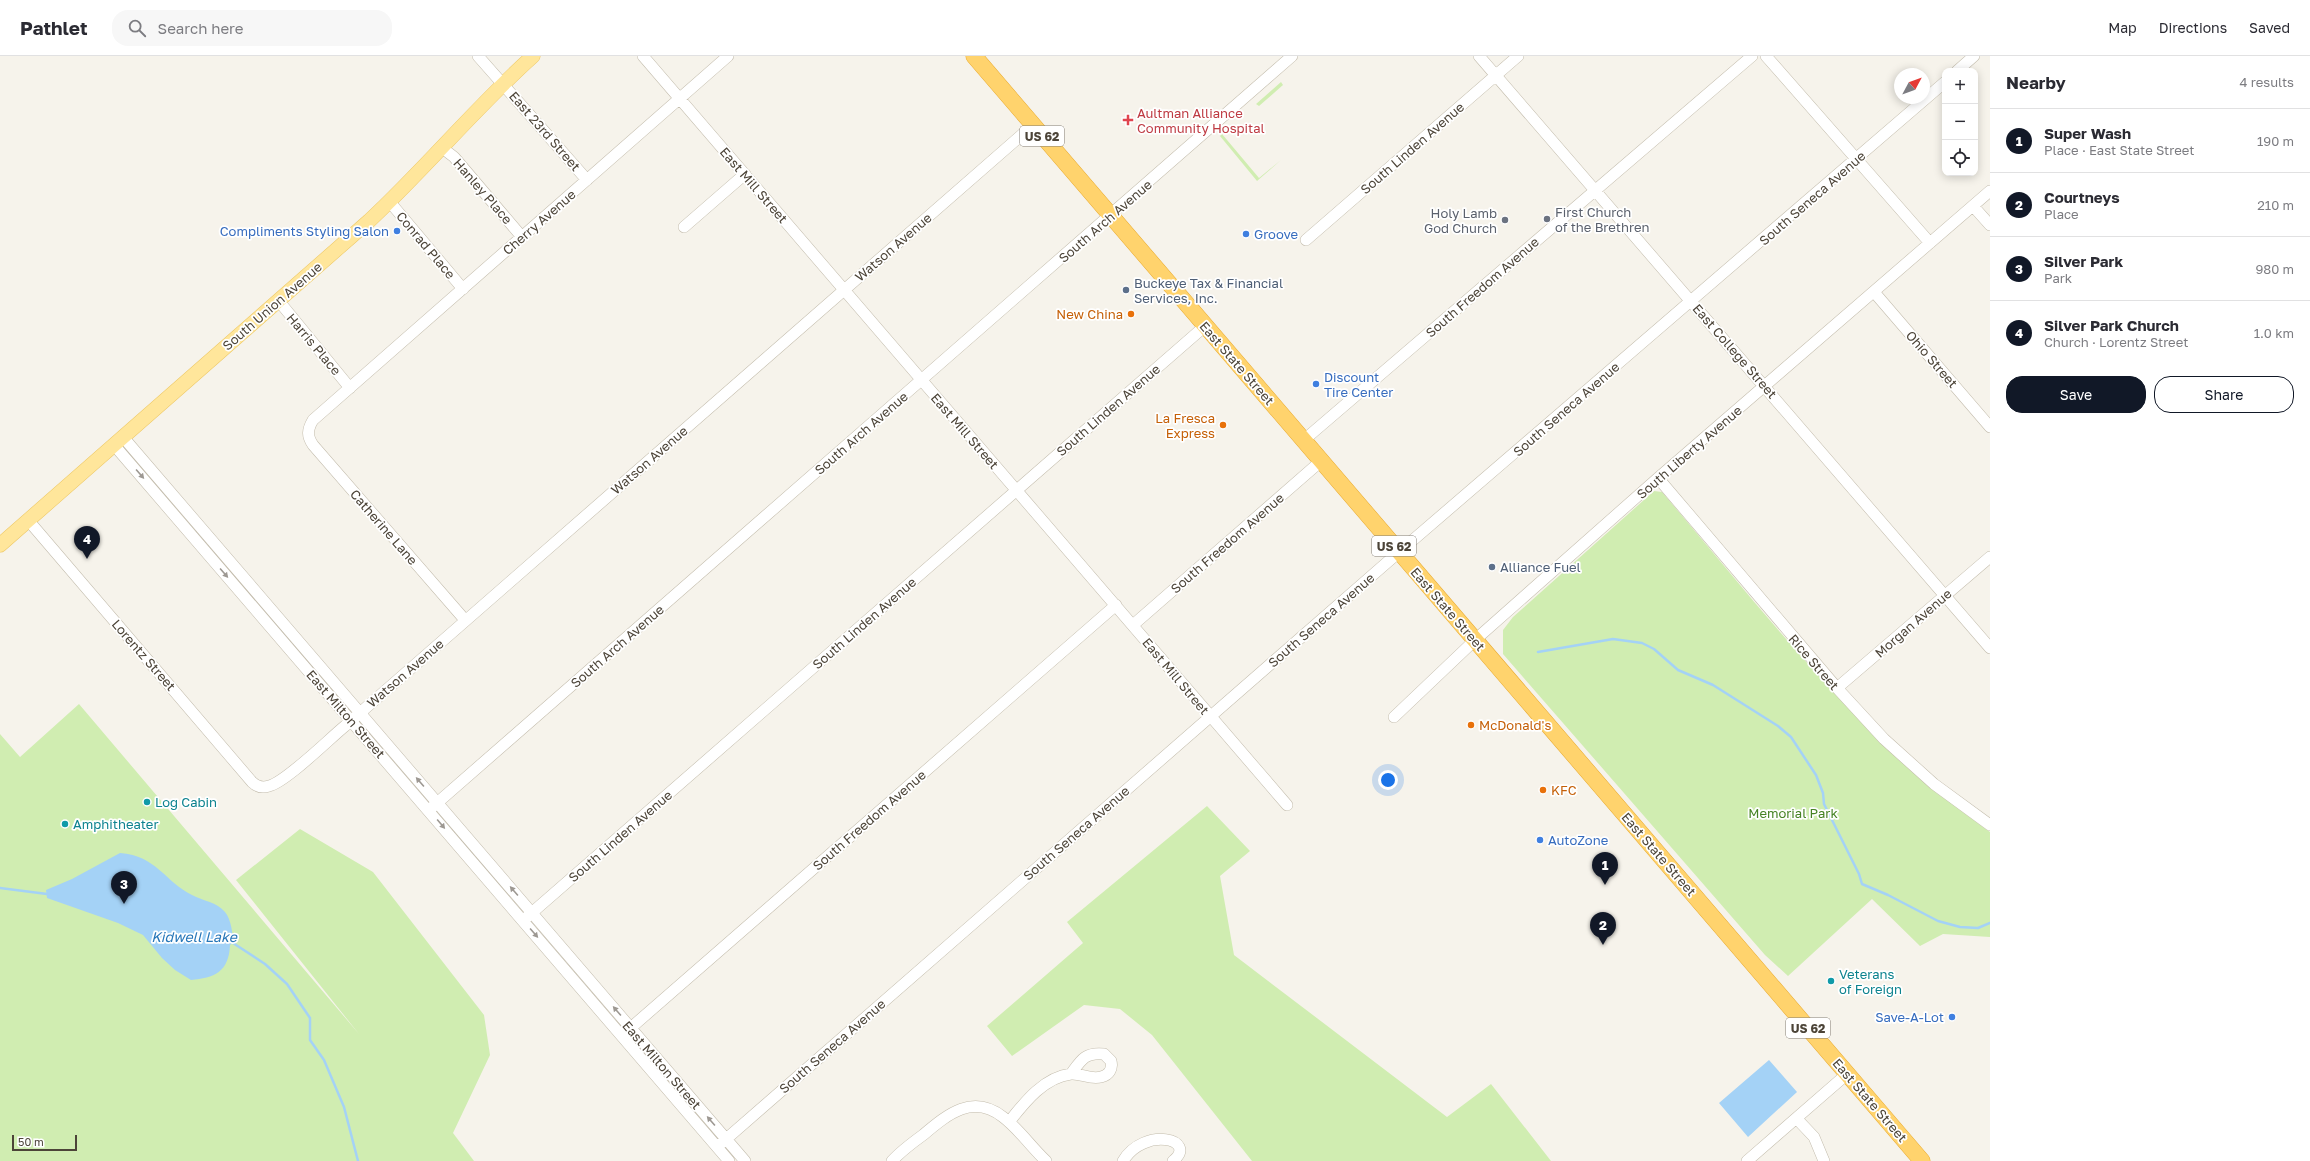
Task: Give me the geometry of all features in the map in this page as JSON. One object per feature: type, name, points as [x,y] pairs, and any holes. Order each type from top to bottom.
[{"type":"highway","name":"East State Street","points":[[974,56],[1922,1161]]},
{"type":"main road","name":"South Union Avenue","points":[[0,545],[389,201],[502,83],[533,56]]},
{"type":"street","name":"East 23rd Street","points":[[478,56],[587,180]]},
{"type":"street","name":"East Mill Street","points":[[643,56],[1287,805]]},
{"type":"street","name":"Cherry Avenue","points":[[307,432],[313,420],[728,56]]},
{"type":"street","name":"South Arch Avenue","points":[[429,810],[1111,216],[1292,56]]},
{"type":"street","name":"East College Street","points":[[1479,56],[1990,648]]},
{"type":"street","name":"South Linden Avenue","points":[[1306,240],[1518,56]]},
{"type":"street","name":"South Freedom Avenue","points":[[1304,440],[1752,56]]},
{"type":"street","points":[[1766,56],[1930,243]]},
{"type":"street","points":[[1960,68],[1974,56]]},
{"type":"street","name":"South Seneca Avenue","points":[[717,1147],[1399,552],[1942,85]]},
{"type":"street","name":"Watson Avenue","points":[[261,787],[270,786],[282,779],[351,720],[1033,125]]},
{"type":"street","name":"Hanley Place","points":[[441,148],[454,157],[522,237]]},
{"type":"street","points":[[684,227],[745,174]]},
{"type":"street","name":"South Liberty Avenue","points":[[1394,717],[1475,640],[1658,478],[1990,191]]},
{"type":"street","name":"Conrad Place","points":[[389,201],[463,289]]},
{"type":"street","points":[[1973,206],[1990,225]]},
{"type":"street","name":"Ohio Street","points":[[1874,292],[1990,427]]},
{"type":"street","name":"Harris Place","points":[[278,300],[350,388]]},
{"type":"street","name":"South Linden Avenue","points":[[523,920],[1205,326]]},
{"type":"street","name":"Catherine Lane","points":[[307,432],[313,445],[465,620]]},
{"type":"street","name":"East Milton Street","points":[[119,441],[177,499],[745,1161]]},
{"type":"street","name":"East Milton Street","points":[[119,441],[168,507],[729,1161]]},
{"type":"street","name":"South Freedom Avenue","points":[[1133,625],[1322,461]]},
{"type":"street","name":"Rice Street","points":[[1658,478],[1837,688],[1884,739],[1913,766],[1957,802],[1990,825]]},
{"type":"street","points":[[168,507],[177,499]]},
{"type":"street","name":"Lorentz Street","points":[[28,520],[252,782],[261,787]]},
{"type":"street","points":[[213,560],[222,552]]},
{"type":"street","name":"Morgan Avenue","points":[[1837,688],[1990,557]]},
{"type":"street","points":[[259,612],[268,605]]},
{"type":"street","name":"South Freedom Avenue","points":[[622,1035],[1116,605]]},
{"type":"street","name":"East Milton Street","points":[[304,664],[312,657]]},
{"type":"street","name":"East Milton Street","points":[[388,763],[397,755]]},
{"type":"street","points":[[470,858],[479,850]]},
{"type":"street","points":[[571,976],[580,968]]},
{"type":"street","points":[[1009,1122],[1033,1094],[1045,1085],[1071,1074]]},
{"type":"street","points":[[1747,1161],[1847,1074]]},
{"type":"street","points":[[892,1161],[942,1118],[959,1109],[971,1107],[984,1108],[997,1113],[1009,1122],[1046,1161]]},
{"type":"street","points":[[1797,1119],[1814,1137],[1824,1161]]},
{"type":"street","points":[[1128,1161],[1123,1161],[1139,1146],[1148,1140],[1162,1138],[1175,1142],[1179,1148],[1178,1154],[1173,1161]]},
{"type":"green space","points":[[1281,82],[1283,85],[1259,106],[1256,104]]},
{"type":"green space","points":[[1222,134],[1259,178],[1281,160],[1257,181],[1220,136]]},
{"type":"green space","name":"Memorial Park","points":[[1654,491],[1662,492],[1777,628],[1856,716],[1943,796],[1990,832],[1990,937],[1943,934],[1920,946],[1872,899],[1788,976],[1765,955],[1503,654],[1503,630],[1513,617]]},
{"type":"green space","points":[[79,704],[359,1034],[236,880],[300,829],[373,872],[484,1015],[490,1055],[453,1133],[474,1161],[0,1161],[0,734],[20,757]]},
{"type":"green space","points":[[1207,806],[1250,851],[1220,876],[1234,955],[1447,1117],[1491,1084],[1551,1161],[1252,1161],[1152,1035],[1120,1009],[1084,1005],[1012,1056],[987,1026],[1083,943],[1067,922]]},
{"type":"water","name":"Kidwell Lake","points":[[120,853],[133,855],[152,864],[182,889],[196,897],[218,906],[225,912],[230,923],[233,943],[230,945],[227,962],[219,972],[207,977],[191,980],[175,970],[162,958],[143,935],[118,923],[47,898],[46,890],[72,879]]},
{"type":"water","points":[[1769,1060],[1797,1092],[1748,1137],[1719,1103]]},
{"type":"waterway","points":[[1538,652],[1613,639],[1642,643],[1654,649],[1678,670],[1713,685],[1778,726],[1791,737],[1816,775],[1823,793],[1824,804],[1859,874],[1862,884],[1888,895],[1938,921],[1960,927],[1978,928],[1990,923]]},
{"type":"waterway","points":[[0,888],[47,894]]},
{"type":"waterway","points":[[233,943],[265,964],[287,984],[310,1018],[310,1040],[324,1060],[344,1107],[358,1161]]},
{"type":"place","name":"Aultman Alliance Community Hospital","points":[[1128,120]]},
{"type":"place","name":"First Church of the Brethren","points":[[1547,219]]},
{"type":"place","name":"Holy Lamb God Church","points":[[1505,220]]},
{"type":"place","name":"Compliments Styling Salon","points":[[397,231]]},
{"type":"place","name":"Groove","points":[[1246,234]]},
{"type":"place","name":"Buckeye Tax & Financial Services, Inc.","points":[[1126,290]]},
{"type":"place","name":"New China","points":[[1131,314]]},
{"type":"place","name":"Discount Tire Center","points":[[1316,384]]},
{"type":"place","name":"La Fresca Express","points":[[1223,425]]},
{"type":"place","name":"Silver Park Church","points":[[87,559]]},
{"type":"place","name":"Alliance Fuel","points":[[1492,567]]},
{"type":"place","name":"McDonald's","points":[[1471,725]]},
{"type":"place","name":"KFC","points":[[1543,790]]},
{"type":"place","name":"Log Cabin","points":[[147,802]]},
{"type":"place","name":"Amphitheater","points":[[65,824]]},
{"type":"place","name":"AutoZone","points":[[1540,840]]},
{"type":"place","name":"Super Wash","points":[[1605,885]]},
{"type":"place","name":"Silver Park","points":[[124,904]]},
{"type":"place","name":"Courtneys","points":[[1603,945]]},
{"type":"place","name":"Veterans of Foreign","points":[[1831,981]]},
{"type":"place","name":"Save-A-Lot","points":[[1952,1017]]}]
